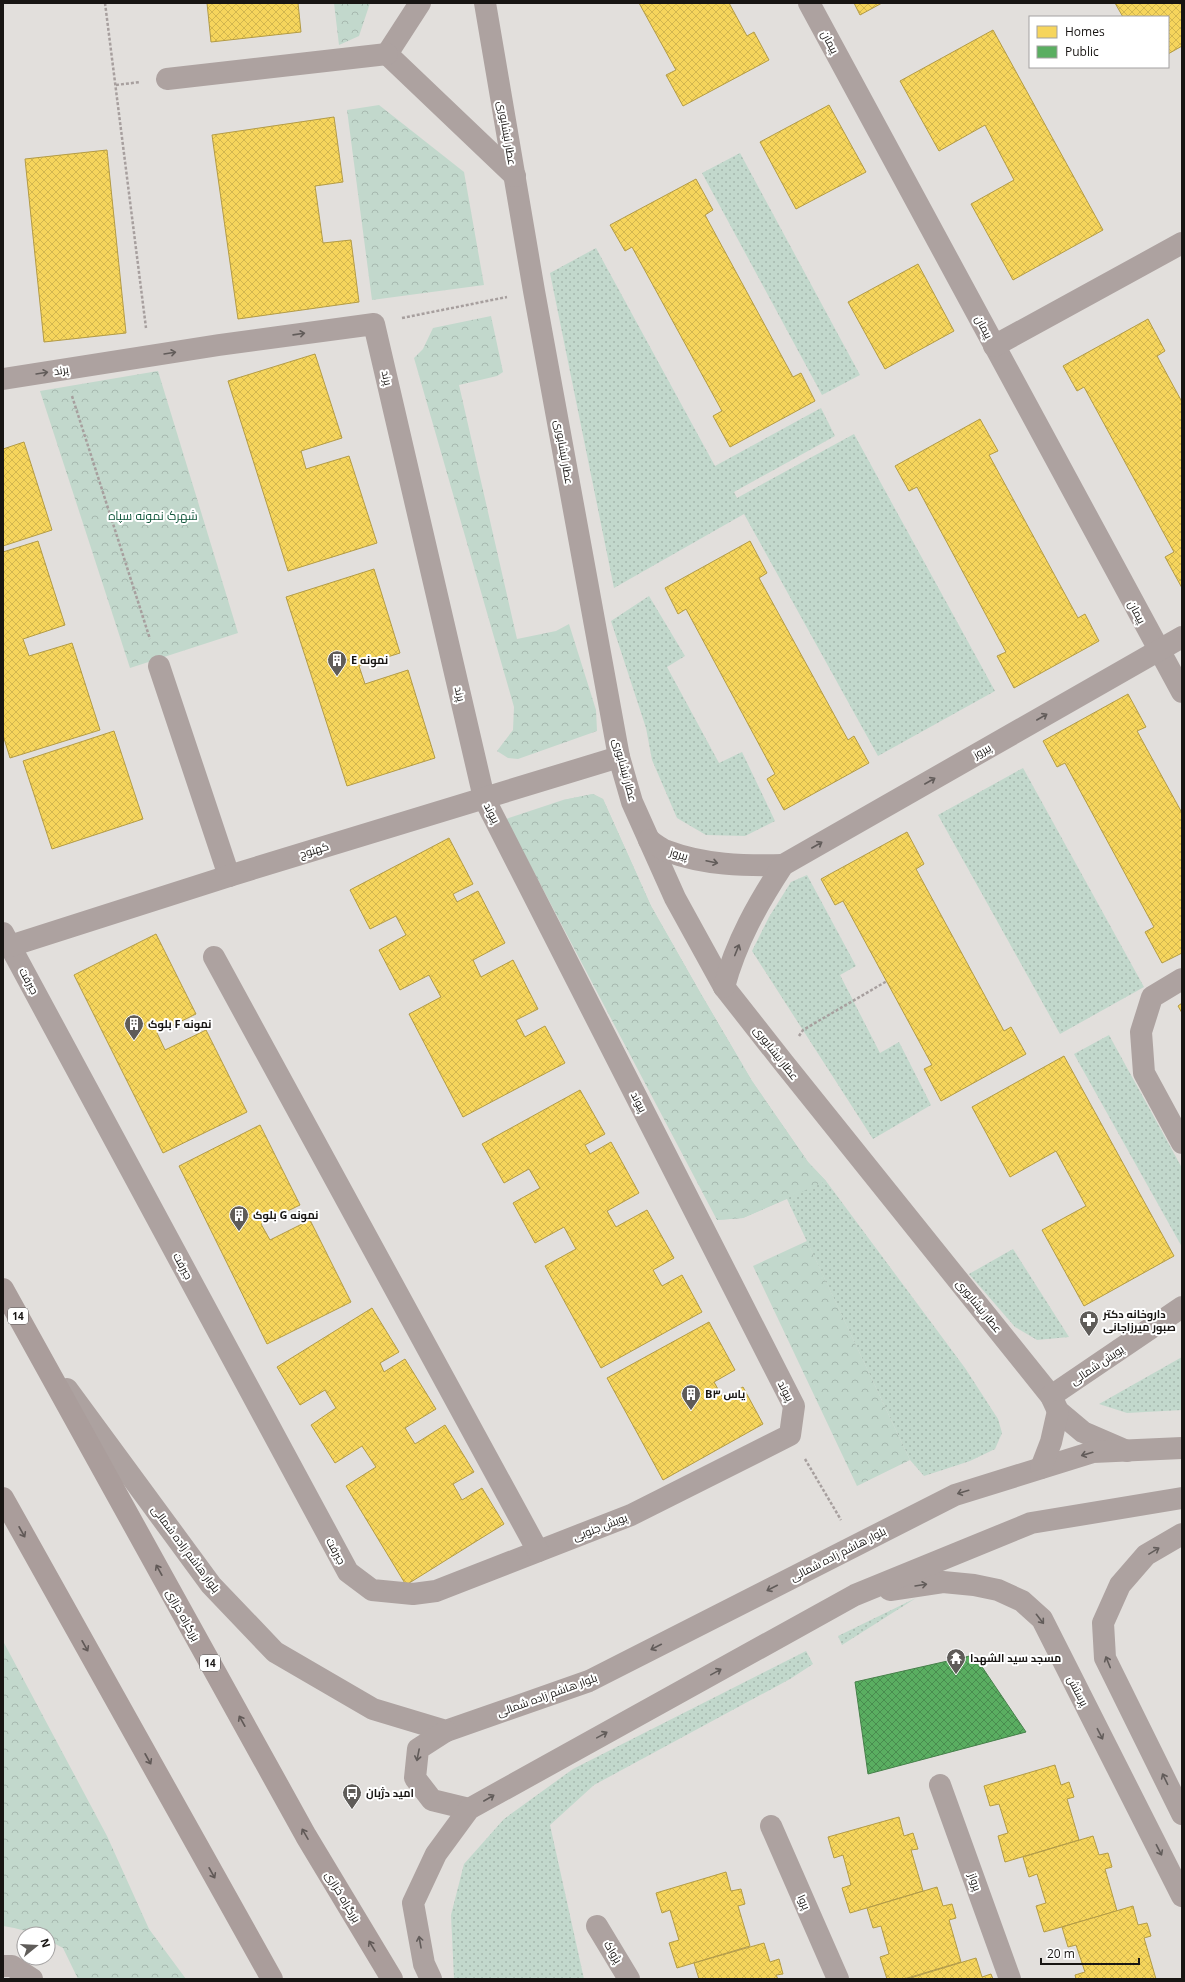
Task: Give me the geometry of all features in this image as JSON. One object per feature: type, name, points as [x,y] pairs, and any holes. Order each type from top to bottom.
[{"type":"highway","name":"بزرگراه خرازی","points":[[3,1289],[306,1836],[392,1979]]},
{"type":"highway","points":[[3,1498],[272,1979]]},
{"type":"street","points":[[387,54],[420,3]]},
{"type":"street","name":"عطار نیشابوری","points":[[485,3],[534,291],[619,757],[632,802],[675,898],[724,987],[1055,1404],[1083,1432],[1127,1451]]},
{"type":"street","name":"پیمان","points":[[809,3],[1158,651],[1182,692]]},
{"type":"street","points":[[167,79],[387,54]]},
{"type":"street","points":[[387,54],[515,176]]},
{"type":"street","points":[[994,346],[1182,243]]},
{"type":"street","name":"پرند","points":[[3,379],[374,324],[484,798]]},
{"type":"street","name":"پیروز","points":[[649,840],[667,851],[716,864],[754,866],[783,865],[1182,638]]},
{"type":"street","points":[[159,666],[229,876]]},
{"type":"street","name":"كهنوج","points":[[7,939],[229,876],[619,757]]},
{"type":"street","name":"پیوند","points":[[484,798],[794,1406],[790,1435]]},
{"type":"street","name":"پیروز","points":[[724,987],[729,969],[746,926],[783,865]]},
{"type":"street","name":"جيرفت","points":[[7,939],[348,1572],[372,1590]]},
{"type":"street","points":[[214,957],[538,1551]]},
{"type":"street","points":[[1182,979],[1152,997],[1141,1032],[1144,1073],[1182,1143]]},
{"type":"street","name":"پویش شمالی","points":[[1055,1404],[1182,1307]]},
{"type":"street","name":"بلوار هاشم زاده شمالی","points":[[33,1344],[212,1585],[275,1652],[373,1710],[446,1731],[589,1681],[955,1495],[1093,1452],[1182,1448]]},
{"type":"street","points":[[1041,1468],[1051,1442],[1055,1404]]},
{"type":"street","name":"پویش جنوبی","points":[[372,1590],[413,1594],[436,1591],[631,1515],[790,1435]]},
{"type":"street","points":[[431,1979],[424,1964],[413,1903],[436,1854],[469,1809],[855,1595],[1031,1523],[1182,1498]]},
{"type":"street","points":[[1182,1534],[1146,1555],[1120,1585],[1103,1623],[1105,1658],[1182,1814]]},
{"type":"street","name":"پرستش","points":[[855,1595],[943,1582],[974,1585],[998,1590],[1022,1601],[1042,1619],[1182,1896]]},
{"type":"street","points":[[446,1731],[418,1750],[415,1778],[432,1800],[469,1809]]},
{"type":"street","name":"پرواز","points":[[940,1785],[1010,1979]]},
{"type":"street","name":"پروا","points":[[771,1826],[838,1979]]},
{"type":"street","name":"پژواک","points":[[597,1926],[629,1979]]},
{"type":"street","points":[[3,1966],[12,1966],[32,1979]]},
{"type":"path","points":[[105,3],[150,357]]},
{"type":"path","points":[[374,324],[534,291]]},
{"type":"path","points":[[71,393],[159,666]]},
{"type":"path","points":[[783,1062],[803,1030],[887,982]]},
{"type":"path","points":[[790,1435],[856,1545]]},
{"type":"green space","points":[[334,3],[370,3],[359,36],[339,45]]},
{"type":"green space","points":[[379,105],[464,172],[484,285],[372,300],[347,110]]},
{"type":"green space","points":[[740,153],[860,375],[822,395],[702,173]]},
{"type":"green space","points":[[596,248],[715,466],[821,408],[835,436],[734,492],[737,498],[854,434],[995,691],[878,756],[744,514],[614,588],[550,273]]},
{"type":"green space","points":[[491,316],[503,372],[497,376],[459,385],[517,639],[556,631],[569,624],[596,710],[597,731],[518,759],[508,758],[497,751],[513,730],[514,707],[414,358],[423,349],[433,328]]},
{"type":"green space","points":[[158,371],[238,633],[130,668],[40,391]]},
{"type":"green space","points":[[649,596],[685,656],[667,667],[719,763],[742,752],[775,821],[745,836],[706,835],[677,818],[652,760],[646,728],[611,621]]},
{"type":"green space","points":[[1023,768],[1144,987],[1060,1034],[938,815]]},
{"type":"green space","points":[[593,794],[603,799],[651,906],[752,1081],[808,1162],[826,1181],[965,1368],[998,1419],[1002,1433],[995,1449],[970,1461],[924,1476],[910,1460],[787,1199],[743,1218],[717,1220],[563,800]]},
{"type":"green space","points":[[593,794],[603,799],[651,906],[752,1081],[808,1162],[826,1181],[743,1218],[717,1220],[506,819],[563,800]]},
{"type":"green space","points":[[807,875],[856,966],[840,975],[880,1053],[899,1042],[931,1105],[873,1139],[752,951],[769,917],[791,882]]},
{"type":"green space","points":[[1109,1035],[1182,1168],[1182,1247],[1074,1054]]},
{"type":"green space","points":[[807,1241],[910,1460],[857,1486],[753,1266]]},
{"type":"green space","points":[[1013,1249],[1069,1337],[1037,1340],[1015,1327],[969,1274]]},
{"type":"green space","points":[[1182,1357],[1182,1410],[1127,1413],[1099,1404]]},
{"type":"green space","points":[[916,1598],[842,1645],[838,1636]]},
{"type":"green space","points":[[3,1641],[107,1836],[149,1929],[186,1979],[78,1979],[63,1948],[56,1944],[56,1926],[16,1926],[16,1929],[3,1926]]},
{"type":"green space","points":[[806,1651],[813,1664],[790,1679],[594,1785],[550,1825],[584,1979],[454,1979],[451,1915],[464,1864],[504,1819],[573,1769]]},
{"type":"building: Homes","points":[[207,3],[298,3],[301,32],[211,42]]},
{"type":"building: Homes","points":[[639,3],[729,3],[747,36],[754,32],[769,60],[683,106],[666,75],[676,70]]},
{"type":"building: Homes","points":[[854,3],[882,3],[860,15]]},
{"type":"building: Homes","points":[[1115,3],[1182,3],[1182,46],[1169,53],[1169,16],[1122,16]]},
{"type":"building: Homes","points":[[993,30],[1103,230],[1013,280],[971,204],[1014,180],[985,125],[939,151],[900,81]]},
{"type":"building: Homes","points":[[829,105],[866,172],[796,209],[760,142]]},
{"type":"building: Homes","points":[[334,117],[343,182],[315,186],[323,243],[351,240],[359,302],[238,319],[212,135]]},
{"type":"building: Homes","points":[[107,150],[126,333],[44,342],[25,159]]},
{"type":"building: Homes","points":[[696,179],[713,210],[705,215],[793,377],[801,373],[815,401],[730,447],[713,416],[722,411],[632,247],[625,251],[610,225]]},
{"type":"building: Homes","points":[[918,264],[954,331],[885,369],[848,302]]},
{"type":"building: Homes","points":[[1148,319],[1165,351],[1157,356],[1182,402],[1182,588],[1165,557],[1174,552],[1084,387],[1077,391],[1063,366]]},
{"type":"building: Homes","points":[[315,354],[342,438],[301,451],[306,469],[349,456],[377,543],[288,571],[228,381]]},
{"type":"building: Homes","points":[[980,419],[998,451],[989,455],[1078,618],[1085,614],[1099,641],[1014,688],[997,656],[1006,652],[917,487],[909,491],[895,466]]},
{"type":"building: Homes","points":[[24,442],[52,530],[3,546],[3,449]]},
{"type":"building: Homes","points":[[38,541],[65,625],[23,639],[29,656],[72,643],[100,730],[10,758],[3,735],[3,552]]},
{"type":"building: Homes","points":[[750,541],[767,573],[759,578],[848,740],[854,736],[869,763],[784,810],[767,779],[775,774],[686,609],[678,614],[665,588]]},
{"type":"building: Homes","name":"E نمونه","points":[[374,569],[400,653],[359,666],[365,684],[408,670],[435,758],[347,786],[286,597]]},
{"type":"building: Homes","points":[[1128,694],[1146,727],[1137,731],[1182,813],[1182,953],[1162,963],[1145,932],[1154,927],[1065,763],[1057,767],[1043,741]]},
{"type":"building: Homes","points":[[114,731],[143,819],[52,849],[23,761]]},
{"type":"building: Homes","points":[[907,832],[924,864],[916,869],[1004,1031],[1011,1027],[1026,1054],[941,1101],[924,1069],[932,1065],[843,901],[835,905],[821,879]]},
{"type":"building: Homes","points":[[449,838],[473,884],[453,894],[457,902],[478,891],[505,943],[473,960],[481,977],[513,960],[538,1009],[516,1020],[525,1037],[545,1026],[565,1063],[463,1117],[409,1014],[441,997],[429,975],[400,990],[379,950],[406,935],[396,916],[370,929],[350,890]]},
{"type":"building: Homes","name":"بلوک F نمونه","points":[[156,934],[196,1014],[157,1033],[165,1050],[206,1030],[247,1112],[163,1153],[74,975]]},
{"type":"building: Homes","points":[[1182,1003],[1182,1013],[1178,1006]]},
{"type":"building: Homes","points":[[1064,1056],[1174,1256],[1084,1306],[1042,1230],[1086,1206],[1056,1151],[1010,1177],[972,1107]]},
{"type":"building: Homes","points":[[580,1090],[605,1134],[585,1145],[590,1154],[611,1142],[639,1193],[607,1211],[616,1227],[647,1210],[674,1258],[653,1270],[662,1286],[682,1275],[702,1312],[601,1368],[545,1266],[576,1249],[564,1227],[535,1243],[513,1203],[540,1188],[529,1169],[504,1183],[482,1144]]},
{"type":"building: Homes","name":"بلوک G نمونه","points":[[260,1125],[300,1205],[261,1224],[270,1240],[310,1220],[351,1302],[267,1344],[179,1166]]},
{"type":"building: Homes","points":[[372,1308],[399,1352],[380,1363],[384,1372],[405,1359],[436,1409],[405,1428],[415,1444],[445,1425],[474,1472],[453,1484],[462,1500],[482,1488],[504,1524],[406,1585],[346,1486],[376,1467],[362,1446],[335,1463],[311,1425],[336,1408],[325,1390],[300,1405],[277,1367]]},
{"type":"building: Homes","name":"B۳ یاس","points":[[709,1322],[735,1370],[714,1382],[723,1398],[743,1387],[763,1424],[663,1480],[607,1378]]},
{"type":"building: Homes","points":[[1055,1765],[1061,1785],[1069,1782],[1074,1797],[1067,1799],[1079,1840],[1005,1862],[998,1836],[1008,1833],[999,1804],[990,1806],[984,1786]]},
{"type":"building: Homes","points":[[899,1817],[904,1836],[913,1833],[918,1849],[911,1850],[923,1891],[850,1913],[842,1888],[851,1885],[843,1855],[834,1858],[828,1837]]},
{"type":"building: Homes","points":[[1093,1836],[1099,1855],[1108,1853],[1112,1867],[1105,1869],[1117,1911],[1044,1932],[1036,1906],[1046,1903],[1037,1874],[1029,1877],[1023,1857]]},
{"type":"building: Homes","points":[[726,1872],[731,1891],[741,1889],[745,1904],[738,1906],[750,1946],[677,1968],[669,1943],[679,1940],[670,1910],[662,1913],[656,1893]]},
{"type":"building: Homes","points":[[937,1887],[943,1906],[952,1904],[956,1918],[949,1920],[961,1962],[904,1979],[887,1979],[880,1957],[889,1954],[881,1926],[873,1928],[867,1908]]},
{"type":"building: Homes","points":[[1133,1906],[1138,1925],[1147,1923],[1151,1936],[1144,1938],[1156,1979],[1076,1979],[1075,1975],[1085,1972],[1076,1945],[1068,1947],[1062,1927]]},
{"type":"building: Homes","points":[[764,1943],[770,1962],[779,1959],[783,1974],[776,1975],[778,1979],[699,1979],[694,1963]]},
{"type":"building: Homes","points":[[976,1958],[982,1977],[991,1974],[993,1979],[907,1979]]},
{"type":"building: Public","name":"مسجد سید الشهدا","points":[[974,1655],[1026,1732],[868,1774],[855,1682]]},
{"type":"place","name":"E نمونه","points":[[337,677]]},
{"type":"place","name":"بلوک F نمونه","points":[[134,1041]]},
{"type":"place","name":"بلوک G نمونه","points":[[239,1232]]},
{"type":"place","name":"داروخانه دکتر صبور میرزاجانی","points":[[1089,1337]]},
{"type":"place","name":"B۳ یاس","points":[[691,1411]]},
{"type":"place","name":"مسجد سید الشهدا","points":[[956,1675]]},
{"type":"place","name":"امید دژبان","points":[[352,1810]]},
{"type":"district","name":"شهرک نمونه سپاه","points":[[153,516]]}]
